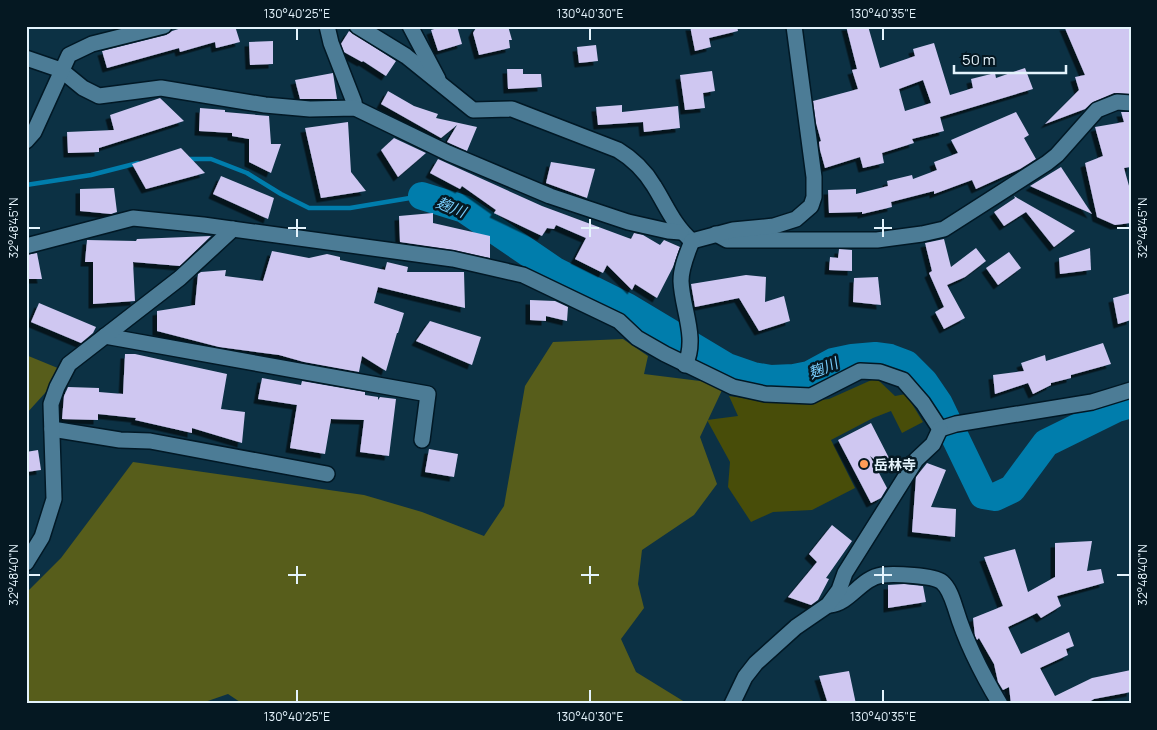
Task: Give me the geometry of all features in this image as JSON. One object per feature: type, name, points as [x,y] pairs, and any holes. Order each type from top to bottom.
[{"type":"street","points":[[26,141],[34,132],[69,56],[92,44],[164,26]]},
{"type":"street","points":[[327,26],[331,43],[355,108]]},
{"type":"street","points":[[357,26],[406,56],[474,110],[512,109],[618,150],[633,159],[653,184],[686,236],[681,282],[690,335],[686,362]]},
{"type":"street","points":[[410,26],[442,86]]},
{"type":"street","points":[[26,58],[61,70],[83,88],[99,96],[161,88],[265,106],[310,110],[355,108],[448,153],[550,196],[628,222],[686,236],[774,226],[796,219],[811,206],[814,197],[814,177],[794,26]]},
{"type":"street","points":[[716,234],[727,240],[877,240],[944,229],[1047,163],[1057,155],[1097,110],[1117,102],[1131,103]]},
{"type":"street","points":[[26,246],[133,218],[233,229],[453,259],[523,275],[620,321],[637,338],[733,387],[765,394],[812,396],[860,371],[880,372],[903,380],[947,427]]},
{"type":"street","points":[[26,563],[42,538],[54,500],[51,404],[57,386],[69,364],[180,278],[233,229]]},
{"type":"street","points":[[106,336],[428,394],[422,440]]},
{"type":"street","points":[[732,704],[745,677],[756,663],[796,627],[828,605],[839,590],[845,573],[916,460],[947,427],[1092,402],[1131,390]]},
{"type":"street","points":[[52,429],[120,440],[150,441],[327,474]]},
{"type":"street","points":[[828,605],[838,604],[873,578],[882,575],[926,577],[942,582],[951,595],[964,635],[1000,704]]},
{"type":"green space","points":[[623,339],[648,356],[644,374],[708,382],[724,386],[700,437],[717,484],[694,515],[642,550],[638,584],[644,608],[621,639],[636,672],[688,704],[243,704],[228,694],[199,704],[26,704],[26,593],[61,558],[133,462],[364,495],[422,512],[484,536],[504,506],[525,386],[553,342]]},
{"type":"green space","points":[[26,355],[65,371],[26,414]]},
{"type":"green space","points":[[876,378],[895,396],[906,394],[923,422],[902,433],[891,411],[873,418],[831,440],[855,488],[812,510],[773,512],[751,522],[728,487],[730,462],[707,420],[738,416],[729,396],[789,404],[829,399]]},
{"type":"building","points":[[188,26],[235,26],[240,42],[216,48],[215,42],[180,52],[179,48],[107,68],[102,51],[166,35]]},
{"type":"building","points":[[444,26],[457,26],[462,44],[438,51],[431,30]]},
{"type":"building","points":[[477,26],[508,26],[512,40],[509,40],[510,48],[479,55],[473,33]]},
{"type":"building","points":[[690,26],[737,26],[738,31],[709,38],[711,47],[695,51]]},
{"type":"building","points":[[846,26],[868,26],[880,68],[915,56],[913,49],[934,43],[950,95],[973,88],[971,79],[995,73],[996,78],[1025,68],[1033,89],[940,117],[944,131],[912,139],[914,143],[882,153],[884,163],[863,168],[860,157],[825,168],[820,150],[819,142],[821,141],[813,101],[858,89],[852,70],[857,69]],"holes":[[[923,80],[931,103],[905,111],[899,89]]]},
{"type":"building","points":[[1064,26],[1131,26],[1131,94],[1114,93],[1093,102],[1085,109],[1045,124],[1079,90],[1075,77],[1085,75]]},
{"type":"building","points":[[349,31],[396,61],[386,76],[363,61],[344,52],[341,44]]},
{"type":"building","points":[[273,41],[273,64],[250,65],[249,42]]},
{"type":"building","points":[[596,45],[598,61],[579,63],[577,47]]},
{"type":"building","points":[[507,69],[523,69],[523,74],[541,74],[542,87],[508,89]]},
{"type":"building","points":[[712,71],[715,91],[703,93],[705,108],[685,110],[680,75]]},
{"type":"building","points":[[333,73],[337,99],[300,99],[295,80]]},
{"type":"building","points":[[388,91],[414,106],[438,114],[436,118],[477,127],[467,151],[447,142],[457,125],[441,138],[381,104]]},
{"type":"building","points":[[160,98],[184,121],[99,148],[99,152],[68,153],[67,132],[114,130],[110,115]]},
{"type":"building","points":[[622,105],[622,112],[678,106],[680,128],[644,132],[643,122],[598,125],[596,107]]},
{"type":"building","points":[[200,108],[269,116],[271,144],[281,144],[271,173],[249,162],[249,139],[232,136],[232,133],[199,131]]},
{"type":"building","points":[[1016,112],[1029,135],[1024,138],[1036,159],[1020,169],[976,189],[972,180],[934,194],[934,191],[891,202],[892,207],[862,214],[862,212],[829,213],[828,190],[856,189],[856,194],[888,186],[887,181],[912,175],[913,179],[937,170],[934,162],[958,153],[951,140]]},
{"type":"building","points":[[1121,112],[1131,112],[1131,167],[1124,168],[1131,193],[1131,223],[1115,225],[1097,217],[1085,163],[1103,156],[1095,127],[1124,122]]},
{"type":"building","points":[[348,122],[351,172],[366,191],[321,198],[305,128]]},
{"type":"building","points":[[394,138],[426,153],[398,177],[381,150]]},
{"type":"building","points":[[181,148],[205,173],[146,189],[132,164]]},
{"type":"building","points":[[438,159],[542,206],[631,239],[634,233],[643,235],[660,245],[664,240],[680,247],[673,267],[657,298],[635,284],[632,290],[607,265],[603,273],[575,259],[586,238],[556,225],[554,229],[547,228],[542,236],[494,213],[496,210],[462,186],[460,189],[430,173]]},
{"type":"building","points":[[551,162],[595,169],[587,198],[546,183]]},
{"type":"building","points":[[1061,167],[1092,214],[1030,186]]},
{"type":"building","points":[[221,176],[274,198],[268,219],[213,194]]},
{"type":"building","points":[[114,188],[117,212],[111,214],[80,211],[80,189]]},
{"type":"building","points":[[1014,196],[1075,231],[1054,247],[1026,212],[1004,226],[994,212],[1015,198]]},
{"type":"building","points":[[433,213],[433,223],[490,236],[490,258],[454,250],[400,242],[399,216]]},
{"type":"building","points":[[211,236],[180,266],[133,262],[135,301],[93,304],[93,262],[85,262],[87,240],[136,241],[137,239]]},
{"type":"building","points":[[944,239],[951,267],[976,248],[986,261],[965,277],[947,285],[965,318],[944,329],[935,312],[944,307],[929,273],[932,271],[925,243]]},
{"type":"building","points":[[1090,248],[1091,270],[1060,274],[1059,258]]},
{"type":"building","points":[[839,249],[852,250],[852,271],[829,270],[830,257],[838,258]]},
{"type":"building","points":[[272,251],[309,258],[327,254],[340,257],[340,260],[385,270],[387,262],[408,267],[407,272],[464,272],[465,308],[378,287],[374,303],[404,313],[386,371],[362,356],[359,372],[304,362],[279,355],[219,347],[157,331],[157,311],[195,305],[198,274],[201,272],[226,270],[225,276],[263,281]]},
{"type":"building","points":[[1009,252],[1021,268],[998,285],[986,268]]},
{"type":"building","points":[[37,253],[42,279],[26,279],[26,255]]},
{"type":"building","points":[[746,275],[766,277],[765,302],[784,296],[790,321],[759,331],[739,298],[695,307],[691,284]]},
{"type":"building","points":[[878,277],[881,305],[853,302],[854,278]]},
{"type":"building","points":[[1131,293],[1131,320],[1118,324],[1113,298]]},
{"type":"building","points":[[530,300],[555,301],[568,307],[567,321],[546,316],[546,321],[530,320]]},
{"type":"building","points":[[39,303],[96,327],[93,333],[81,343],[31,322]]},
{"type":"building","points":[[430,321],[481,337],[472,365],[416,341]]},
{"type":"building","points":[[1103,343],[1111,364],[1071,375],[1071,378],[1051,383],[1051,385],[1033,394],[1028,383],[995,394],[993,375],[1024,371],[1021,363],[1045,355],[1046,361]]},
{"type":"building","points":[[125,354],[135,354],[227,374],[221,409],[245,412],[242,443],[192,428],[192,433],[135,420],[136,418],[98,414],[98,420],[62,419],[64,396],[68,387],[99,388],[99,392],[123,394]]},
{"type":"building","points":[[262,378],[301,385],[302,381],[365,392],[365,395],[378,397],[378,400],[380,397],[396,399],[389,456],[360,452],[364,420],[331,419],[325,454],[290,448],[297,405],[258,399]]},
{"type":"building","name":"岳林寺","points":[[871,423],[889,458],[879,463],[870,456],[887,488],[881,498],[871,503],[838,440]]},
{"type":"building","points":[[429,449],[458,454],[454,477],[425,472]]},
{"type":"building","points":[[38,450],[41,470],[26,472],[26,452]]},
{"type":"building","points":[[927,463],[946,470],[931,507],[956,509],[955,537],[912,532],[916,477]]},
{"type":"building","points":[[832,525],[852,541],[826,578],[829,579],[818,600],[811,605],[788,597],[817,562],[809,554]]},
{"type":"building","points":[[1092,541],[1087,571],[1101,569],[1104,583],[1057,596],[1061,606],[1041,618],[1037,613],[1008,627],[1021,654],[1069,632],[1074,646],[1066,649],[1068,655],[1040,668],[1055,696],[1092,678],[1131,670],[1131,692],[1094,699],[1086,704],[1011,704],[1009,687],[1003,690],[998,682],[994,664],[979,638],[977,640],[975,636],[973,618],[1003,606],[984,557],[1015,549],[1028,592],[1055,577],[1055,543]]},
{"type":"building","points":[[888,585],[923,586],[926,602],[888,608]]},
{"type":"building","points":[[849,671],[856,704],[828,704],[819,676]]},
{"type":"waterway","points":[[187,159],[211,159],[247,173],[281,194],[309,208],[350,208],[422,196]]},
{"type":"waterway","points":[[26,185],[91,175],[138,163]]},
{"type":"waterway","name":"麹川","points":[[422,196],[464,209],[555,271],[627,307],[727,367],[753,376],[771,379],[809,375],[833,362],[852,358],[875,356],[890,358],[906,364],[924,382],[939,404],[983,495],[995,497],[1012,489],[1046,443],[1117,408],[1131,404]]},
{"type":"place","name":"岳林寺","points":[[864,464]]}]
